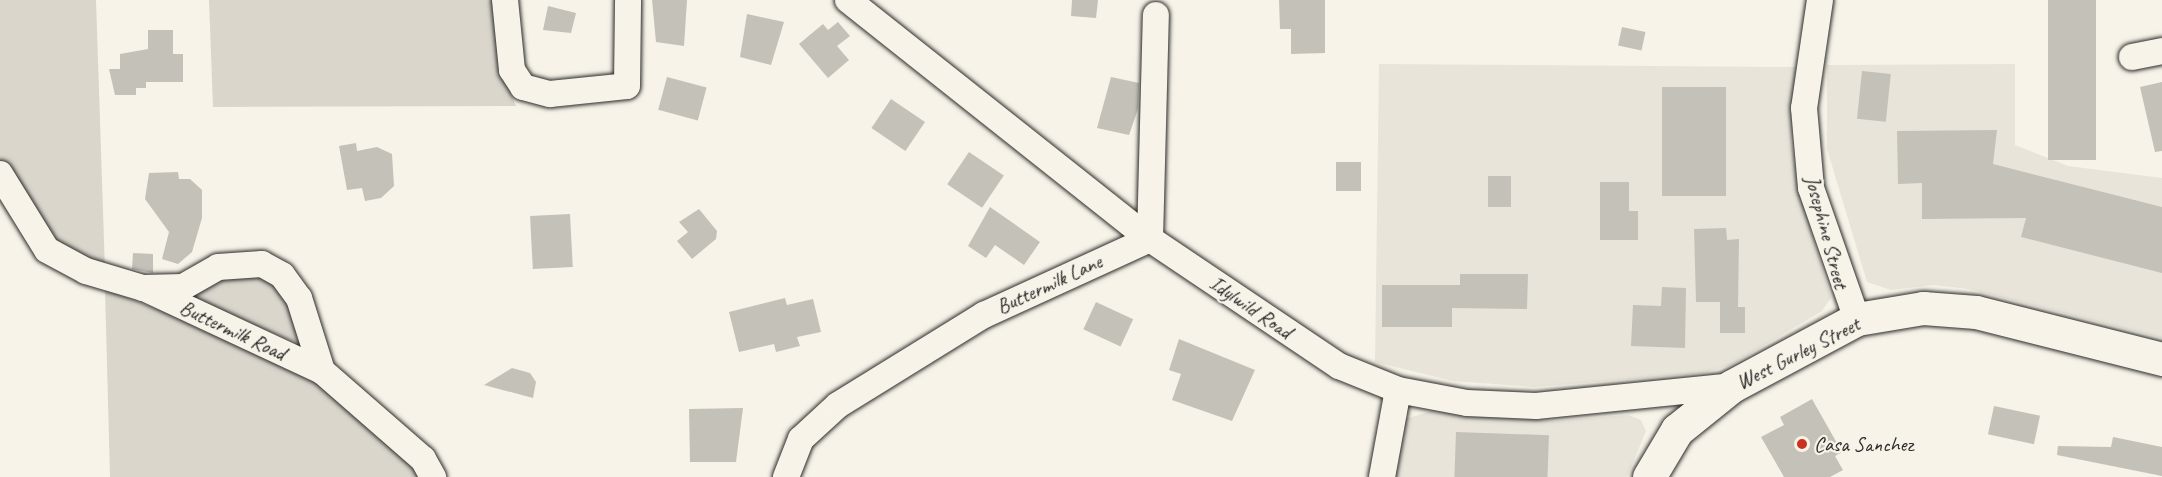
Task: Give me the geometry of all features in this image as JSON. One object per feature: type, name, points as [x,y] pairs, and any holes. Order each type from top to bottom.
[{"type":"main road","name":"West Gurley Street","points":[[1649,477],[1677,430],[1732,386],[1857,319],[1923,308],[1976,312],[2162,359]]},
{"type":"street","points":[[505,0],[512,70],[523,87],[550,94],[627,86],[628,0]]},
{"type":"street","name":"Idylwild Road","points":[[848,0],[1150,239],[1340,366],[1398,390],[1467,403],[1536,406],[1732,386]]},
{"type":"street","name":"Josephine Street","points":[[1820,0],[1804,108],[1811,188],[1857,319]]},
{"type":"street","points":[[1150,239],[1156,15]]},
{"type":"street","points":[[2132,57],[2162,51]]},
{"type":"street","name":"Buttermilk Road","points":[[0,174],[47,250],[86,271],[143,288],[322,371],[423,459],[433,477]]},
{"type":"street","name":"Buttermilk Lane","points":[[786,477],[801,439],[838,405],[984,315],[1150,239]]},
{"type":"street","name":"Buttermilk Road","points":[[143,288],[183,287],[218,267],[262,264],[282,275],[299,298],[322,371]]},
{"type":"street","points":[[1382,477],[1398,390]]},
{"type":"shaded area","points":[[0,0],[96,0],[105,271],[52,242],[0,161]]},
{"type":"shaded area","points":[[209,0],[494,0],[504,77],[516,106],[213,107]]},
{"type":"shaded area","points":[[1379,64],[1797,67],[1791,141],[1799,190],[1831,298],[1822,311],[1731,365],[1703,373],[1535,387],[1453,381],[1375,362]]},
{"type":"shaded area","points":[[2015,64],[2015,145],[2068,166],[2162,178],[2162,338],[1969,289],[1933,285],[1891,290],[1867,282],[1827,149],[1827,65]]},
{"type":"shaded area","points":[[257,274],[289,294],[301,344],[186,298],[219,276]]},
{"type":"shaded area","points":[[105,289],[305,367],[424,477],[110,477]]},
{"type":"shaded area","points":[[1431,411],[1555,421],[1628,415],[1641,420],[1646,431],[1627,477],[1391,477],[1403,420]]},
{"type":"building","points":[[652,0],[687,0],[684,46],[656,42]]},
{"type":"building","points":[[1072,0],[1098,0],[1096,18],[1071,16]]},
{"type":"building","points":[[1279,0],[1325,0],[1325,53],[1291,54],[1291,29],[1280,29]]},
{"type":"building","points":[[2048,0],[2096,0],[2096,160],[2048,160]]},
{"type":"building","points":[[548,6],[576,13],[571,33],[543,30]]},
{"type":"building","points":[[747,14],[784,22],[771,65],[740,57]]},
{"type":"building","points":[[838,22],[850,36],[837,46],[849,60],[828,78],[799,44],[823,24],[828,30]]},
{"type":"building","points":[[1622,27],[1645,32],[1642,51],[1618,46]]},
{"type":"building","points":[[148,30],[173,30],[173,54],[183,54],[183,82],[146,82],[146,88],[136,88],[136,95],[115,95],[109,69],[120,69],[120,54],[148,49]]},
{"type":"building","points":[[1862,71],[1891,74],[1886,122],[1857,119]]},
{"type":"building","points":[[667,77],[707,88],[698,120],[658,110]]},
{"type":"building","points":[[1111,77],[1139,83],[1138,109],[1129,135],[1097,128]]},
{"type":"building","points":[[2162,82],[2162,151],[2155,152],[2140,87]]},
{"type":"building","points":[[1662,87],[1726,87],[1726,196],[1662,196]]},
{"type":"building","points":[[891,99],[925,122],[905,151],[871,128]]},
{"type":"building","points":[[1997,130],[1993,164],[2162,207],[2162,273],[2021,237],[2026,218],[1922,219],[1922,183],[1898,184],[1897,131]]},
{"type":"building","points":[[356,143],[357,151],[377,147],[392,154],[394,186],[381,198],[365,201],[362,188],[347,190],[339,146]]},
{"type":"building","points":[[969,152],[1004,175],[982,208],[947,184]]},
{"type":"building","points":[[1336,162],[1361,162],[1361,191],[1336,191]]},
{"type":"building","points":[[178,172],[179,179],[190,179],[202,190],[202,218],[192,252],[178,264],[162,259],[169,232],[145,199],[149,173]]},
{"type":"building","points":[[1488,176],[1511,176],[1511,207],[1488,207]]},
{"type":"building","points":[[1600,182],[1629,182],[1629,211],[1638,211],[1638,240],[1600,240]]},
{"type":"building","points":[[990,207],[1040,242],[1024,265],[995,245],[986,258],[968,246]]},
{"type":"building","points":[[699,209],[717,231],[716,239],[692,259],[677,241],[688,232],[679,222]]},
{"type":"building","points":[[570,214],[573,267],[533,269],[530,216]]},
{"type":"building","points":[[1726,228],[1727,240],[1739,239],[1738,307],[1745,307],[1745,333],[1720,333],[1720,302],[1696,302],[1694,229]]},
{"type":"building","points":[[133,253],[153,254],[153,273],[132,269]]},
{"type":"building","points":[[1460,274],[1528,274],[1527,309],[1452,308],[1452,327],[1382,327],[1382,285],[1460,285]]},
{"type":"building","points":[[1662,287],[1686,288],[1685,348],[1631,346],[1633,305],[1661,306]]},
{"type":"building","points":[[785,298],[787,305],[813,299],[821,332],[797,337],[800,346],[776,352],[774,344],[739,352],[729,312]]},
{"type":"building","points":[[1096,302],[1133,319],[1120,347],[1083,329]]},
{"type":"building","points":[[1179,339],[1255,370],[1232,421],[1172,400],[1181,374],[1169,370]]},
{"type":"building","points":[[512,368],[530,373],[536,382],[533,398],[484,385]]},
{"type":"building","name":"Casa Sanchez","points":[[1812,399],[1842,452],[1835,456],[1843,470],[1830,477],[1784,477],[1761,437],[1784,425],[1780,417]]},
{"type":"building","points":[[1994,406],[2040,416],[2034,444],[1988,434]]},
{"type":"building","points":[[743,408],[736,462],[690,462],[689,409]]},
{"type":"building","points":[[1456,432],[1549,435],[1547,477],[1454,477]]},
{"type":"building","points":[[2113,437],[2162,447],[2162,476],[2057,455],[2058,446],[2111,447]]},
{"type":"place","name":"Casa Sanchez","points":[[1802,444]]}]
